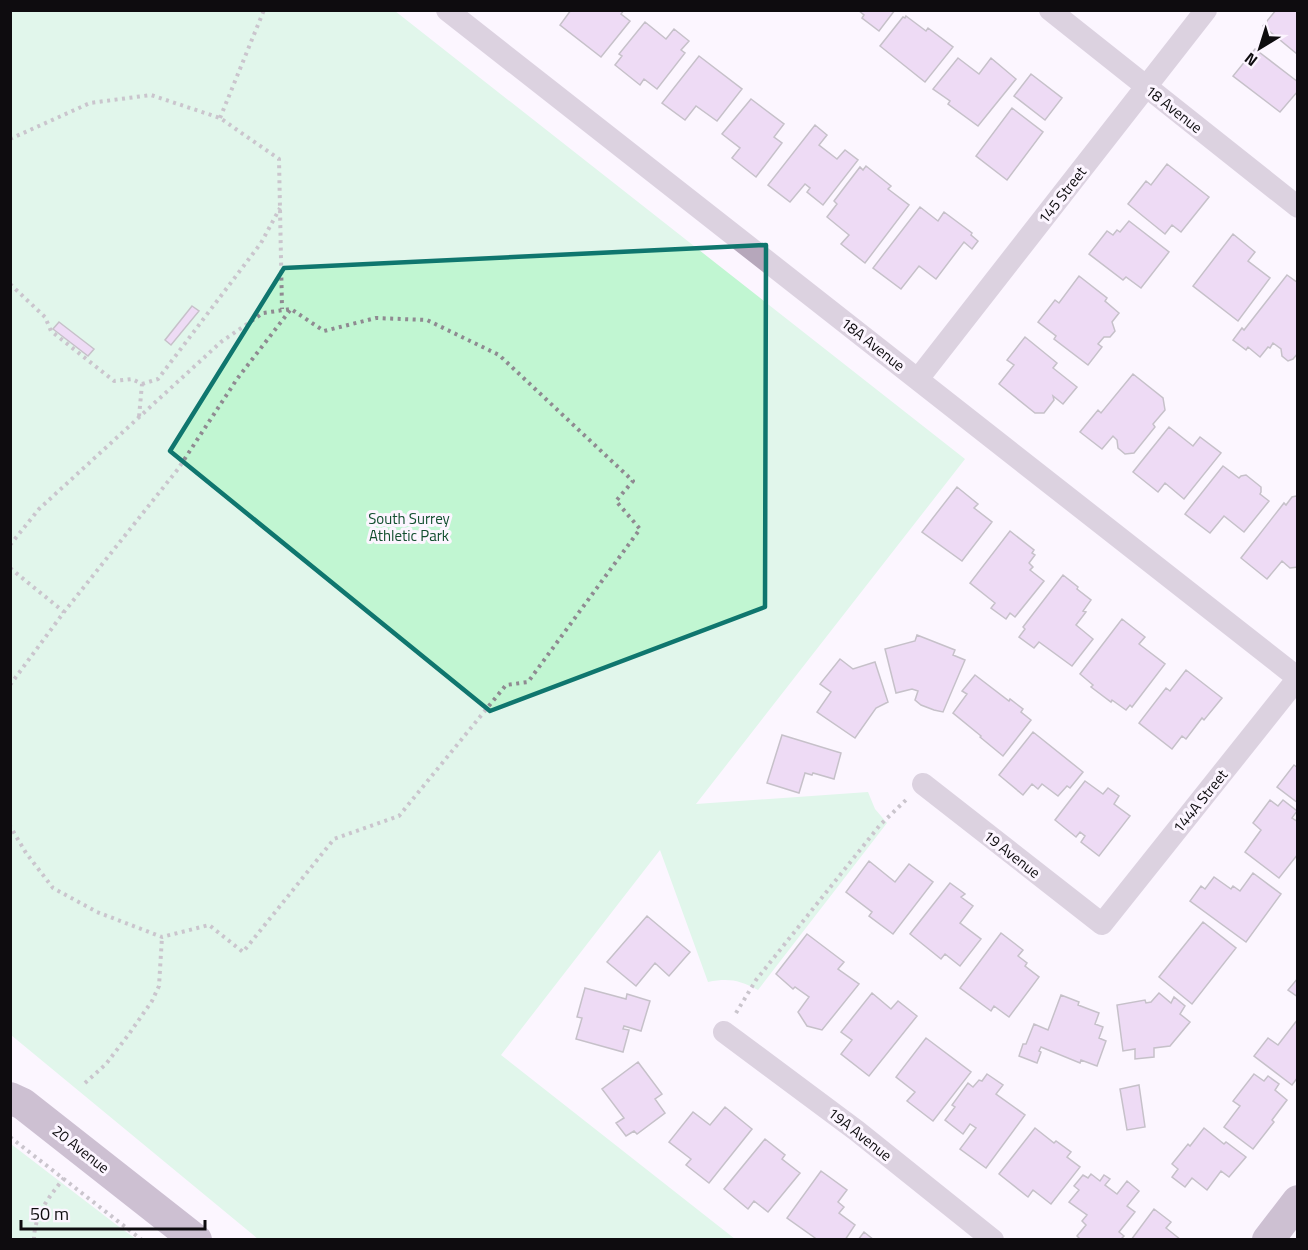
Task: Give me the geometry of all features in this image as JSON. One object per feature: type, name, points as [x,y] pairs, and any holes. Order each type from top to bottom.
[{"type":"street","name":"18A Avenue","points":[[447,10],[1298,678]]},
{"type":"street","name":"18 Avenue","points":[[1050,10],[1298,207]]},
{"type":"street","name":"145 Street","points":[[918,379],[1206,10]]},
{"type":"street","name":"144A Street","points":[[1102,924],[1298,678]]},
{"type":"street","name":"19 Avenue","points":[[923,784],[1102,924]]},
{"type":"street","name":"19A Avenue","points":[[724,1032],[857,1131],[993,1239]]},
{"type":"street","name":"20 Avenue","points":[[15,1096],[196,1239]]},
{"type":"street","points":[[1268,1239],[1298,1201]]},
{"type":"path","points":[[220,118],[264,10]]},
{"type":"path","points":[[10,139],[90,103],[151,95],[220,118],[279,159],[282,309]]},
{"type":"path","points":[[10,284],[45,317],[51,331],[114,381],[132,379],[142,384],[158,379],[250,259],[280,206]]},
{"type":"path","points":[[10,545],[39,509],[221,342],[263,313],[282,309],[291,309],[324,331],[376,318],[427,320],[499,355],[633,481],[616,501],[640,529],[528,682],[506,685],[399,816],[334,839],[243,952],[209,925],[162,937],[98,912],[53,888],[10,826]]},
{"type":"path","points":[[10,685],[64,612],[178,469],[237,379],[291,309]]},
{"type":"path","points":[[139,418],[142,384]]},
{"type":"path","points":[[10,568],[64,612]]},
{"type":"path","points":[[724,1032],[756,980],[880,825],[923,784]]},
{"type":"path","points":[[85,1083],[106,1064],[152,1001],[159,986],[162,937]]},
{"type":"path","points":[[10,1137],[142,1239]]},
{"type":"path","points":[[34,1239],[34,1228],[39,1214],[64,1178]]},
{"type":"highlighted area","points":[[766,245],[765,607],[490,711],[170,451],[284,268]]},
{"type":"green space","name":"South Surrey Athletic Park","points":[[10,11],[395,11],[965,459],[696,804],[868,792],[875,809],[887,823],[758,990],[734,981],[708,982],[660,850],[501,1055],[735,1239],[258,1239],[11,1035]]},
{"type":"green space","points":[[11,1144],[118,1226],[136,1239],[11,1239]]},
{"type":"building","points":[[571,10],[624,10],[621,14],[630,21],[601,57],[560,25]]},
{"type":"building","points":[[858,10],[895,10],[879,31],[862,18],[864,15]]},
{"type":"building","points":[[1276,10],[1298,10],[1297,54],[1263,26]]},
{"type":"building","points":[[906,16],[926,31],[928,28],[953,47],[925,82],[880,46]]},
{"type":"building","points":[[645,22],[666,39],[674,29],[689,41],[681,50],[685,53],[657,89],[644,79],[640,85],[615,65],[622,56],[619,54]]},
{"type":"building","points":[[1255,49],[1298,82],[1298,91],[1280,112],[1233,76]]},
{"type":"building","points":[[699,56],[742,89],[717,121],[696,106],[685,120],[662,103]]},
{"type":"building","points":[[958,58],[979,74],[991,58],[1016,79],[978,126],[948,104],[950,101],[933,89]]},
{"type":"building","points":[[1031,74],[1062,98],[1045,120],[1014,96]]},
{"type":"building","points":[[751,99],[784,124],[774,137],[782,143],[756,177],[732,158],[740,148],[722,134]]},
{"type":"building","points":[[1012,108],[1043,132],[1007,180],[976,156]]},
{"type":"building","points":[[815,125],[827,135],[819,145],[837,159],[845,150],[858,160],[823,205],[807,192],[810,188],[805,184],[790,202],[768,185]]},
{"type":"building","points":[[1167,164],[1209,197],[1181,232],[1172,225],[1165,234],[1128,204],[1146,181],[1151,185]]},
{"type":"building","points":[[866,166],[891,186],[888,189],[909,205],[865,263],[841,244],[849,235],[827,217],[837,204],[834,201],[860,167],[863,170]]},
{"type":"building","points":[[920,207],[938,221],[944,212],[972,233],[971,235],[978,241],[972,249],[964,242],[936,279],[919,266],[901,289],[873,268]]},
{"type":"building","points":[[1129,221],[1169,252],[1141,288],[1126,277],[1123,280],[1089,254],[1107,231],[1113,235],[1117,230],[1120,232]]},
{"type":"building","points":[[1233,234],[1255,252],[1248,261],[1270,278],[1238,321],[1193,286]]},
{"type":"building","points":[[1287,275],[1298,283],[1298,353],[1288,361],[1282,356],[1281,349],[1273,343],[1260,357],[1248,347],[1246,350],[1233,340],[1242,328],[1244,330]]},
{"type":"building","points":[[1079,276],[1107,298],[1105,301],[1119,313],[1112,322],[1115,331],[1110,337],[1104,337],[1098,344],[1102,347],[1088,365],[1054,339],[1056,336],[1038,322],[1055,300],[1059,303]]},
{"type":"building","points":[[192,306],[199,311],[171,345],[165,340]]},
{"type":"building","points":[[59,322],[94,349],[88,356],[53,329]]},
{"type":"building","points":[[1025,337],[1057,363],[1053,368],[1077,387],[1063,404],[1053,396],[1054,400],[1044,413],[1035,413],[999,384],[1014,365],[1007,360]]},
{"type":"building","points":[[1133,374],[1163,398],[1165,410],[1153,424],[1155,427],[1134,453],[1125,454],[1118,448],[1117,440],[1113,436],[1102,449],[1080,432],[1098,410],[1101,413]]},
{"type":"building","points":[[1169,427],[1193,446],[1200,437],[1221,453],[1184,499],[1165,483],[1158,492],[1133,472]]},
{"type":"building","points":[[1223,466],[1239,478],[1246,475],[1261,487],[1260,494],[1269,501],[1244,532],[1224,516],[1210,533],[1185,514]]},
{"type":"building","points":[[957,487],[978,504],[974,508],[992,522],[962,561],[922,532]]},
{"type":"building","points":[[1292,497],[1298,498],[1298,567],[1290,568],[1282,561],[1267,579],[1241,558],[1284,503],[1286,505]]},
{"type":"building","points":[[1010,531],[1034,550],[1032,553],[1035,555],[1029,563],[1033,567],[1030,570],[1044,581],[1015,617],[1010,613],[1006,619],[991,608],[995,603],[970,583]]},
{"type":"building","points":[[1063,575],[1091,600],[1083,611],[1086,612],[1076,625],[1093,639],[1072,666],[1039,642],[1034,648],[1019,637],[1025,629],[1023,627]]},
{"type":"building","points":[[1122,619],[1145,637],[1139,644],[1165,664],[1132,707],[1130,705],[1126,710],[1091,687],[1093,685],[1080,674]]},
{"type":"building","points":[[917,635],[955,650],[953,655],[965,660],[943,712],[921,705],[915,700],[918,691],[912,689],[896,693],[885,649],[915,641]]},
{"type":"building","points":[[840,659],[853,669],[875,662],[888,702],[876,708],[855,738],[817,712],[831,692],[820,684]]},
{"type":"building","points":[[1186,670],[1222,698],[1204,720],[1202,718],[1186,739],[1182,736],[1172,749],[1139,723],[1166,688],[1170,691]]},
{"type":"building","points":[[975,675],[1023,709],[1021,712],[1031,720],[1003,756],[953,713],[967,694],[962,691]]},
{"type":"building","points":[[1033,732],[1083,772],[1070,788],[1067,786],[1058,796],[1042,784],[1038,789],[1032,784],[1023,795],[999,775]]},
{"type":"building","points":[[782,735],[841,753],[834,779],[805,773],[799,793],[767,783]]},
{"type":"building","points":[[1294,765],[1298,768],[1298,803],[1277,787]]},
{"type":"building","points":[[1085,781],[1103,794],[1108,788],[1119,796],[1114,804],[1130,816],[1099,856],[1081,842],[1085,836],[1080,832],[1076,837],[1055,820]]},
{"type":"building","points":[[1270,800],[1278,806],[1283,800],[1297,811],[1292,818],[1298,822],[1298,854],[1279,878],[1245,852],[1261,830],[1253,823]]},
{"type":"building","points":[[869,861],[895,882],[909,864],[933,882],[893,934],[869,916],[872,912],[846,892]]},
{"type":"building","points":[[1253,873],[1281,894],[1246,942],[1190,901],[1201,886],[1205,889],[1214,877],[1231,889],[1233,886],[1240,891]]},
{"type":"building","points":[[950,883],[965,894],[961,897],[973,906],[960,923],[981,939],[960,966],[945,954],[941,959],[910,934]]},
{"type":"building","points":[[647,916],[690,952],[669,976],[655,963],[636,986],[607,962]]},
{"type":"building","points":[[1203,922],[1236,948],[1192,1004],[1159,977]]},
{"type":"building","points":[[1001,933],[1023,950],[1018,956],[1027,963],[1025,966],[1039,977],[1009,1017],[994,1006],[991,1011],[960,988]]},
{"type":"building","points":[[807,934],[844,962],[838,969],[859,984],[822,1030],[807,1026],[798,1012],[809,997],[795,987],[793,989],[776,974]]},
{"type":"building","points":[[1298,978],[1298,997],[1288,990]]},
{"type":"building","points":[[585,988],[626,999],[627,994],[650,1001],[641,1031],[624,1026],[623,1029],[629,1030],[623,1052],[576,1039],[582,1018],[577,1017]]},
{"type":"building","points":[[872,993],[891,1009],[898,1001],[917,1016],[869,1076],[841,1054],[852,1040],[841,1032]]},
{"type":"building","points":[[1159,993],[1171,1003],[1174,997],[1185,1006],[1180,1014],[1190,1022],[1170,1046],[1154,1048],[1154,1057],[1135,1059],[1135,1049],[1123,1051],[1117,1005],[1145,1000],[1146,1003],[1151,1002]]},
{"type":"building","points":[[1061,995],[1099,1013],[1095,1024],[1103,1027],[1099,1038],[1106,1041],[1097,1066],[1081,1060],[1080,1063],[1041,1047],[1037,1063],[1019,1056],[1034,1024],[1048,1030]]},
{"type":"building","points":[[1298,1019],[1298,1077],[1292,1085],[1254,1056],[1268,1038],[1278,1045]]},
{"type":"building","points":[[926,1038],[971,1072],[933,1121],[907,1101],[915,1092],[896,1077]]},
{"type":"building","points":[[638,1062],[662,1094],[655,1099],[665,1113],[637,1134],[634,1131],[626,1136],[616,1123],[624,1118],[602,1089]]},
{"type":"building","points":[[987,1074],[1003,1085],[996,1094],[1025,1115],[986,1168],[960,1149],[976,1128],[970,1124],[963,1134],[945,1120],[955,1107],[952,1105],[968,1083],[973,1087]]},
{"type":"building","points":[[1254,1074],[1264,1081],[1268,1076],[1279,1084],[1275,1090],[1287,1100],[1272,1120],[1274,1122],[1253,1149],[1224,1127],[1240,1106],[1233,1101]]},
{"type":"building","points":[[1139,1085],[1145,1127],[1127,1130],[1120,1089]]},
{"type":"building","points":[[725,1107],[752,1129],[709,1183],[686,1165],[691,1159],[669,1142],[693,1112],[710,1125]]},
{"type":"building","points":[[1035,1128],[1054,1143],[1056,1141],[1071,1152],[1067,1157],[1080,1167],[1051,1204],[1033,1190],[1028,1197],[999,1174]]},
{"type":"building","points":[[1204,1128],[1224,1144],[1226,1142],[1246,1157],[1229,1177],[1221,1171],[1207,1190],[1192,1178],[1185,1187],[1172,1177],[1178,1169],[1172,1164]]},
{"type":"building","points":[[765,1139],[785,1155],[782,1159],[800,1173],[768,1212],[754,1201],[748,1209],[724,1189]]},
{"type":"building","points":[[821,1171],[847,1190],[838,1202],[844,1207],[839,1213],[855,1225],[845,1240],[814,1240],[815,1238],[787,1218]]},
{"type":"building","points":[[1091,1174],[1100,1181],[1104,1175],[1110,1179],[1105,1185],[1117,1194],[1127,1181],[1139,1191],[1127,1206],[1135,1212],[1119,1232],[1124,1236],[1120,1240],[1081,1240],[1077,1236],[1086,1225],[1082,1221],[1087,1215],[1069,1202],[1079,1190],[1074,1186],[1083,1175],[1088,1178]]},
{"type":"building","points":[[1154,1209],[1171,1222],[1166,1228],[1181,1240],[1131,1240]]},
{"type":"building","points":[[864,1232],[874,1240],[858,1240]]}]
